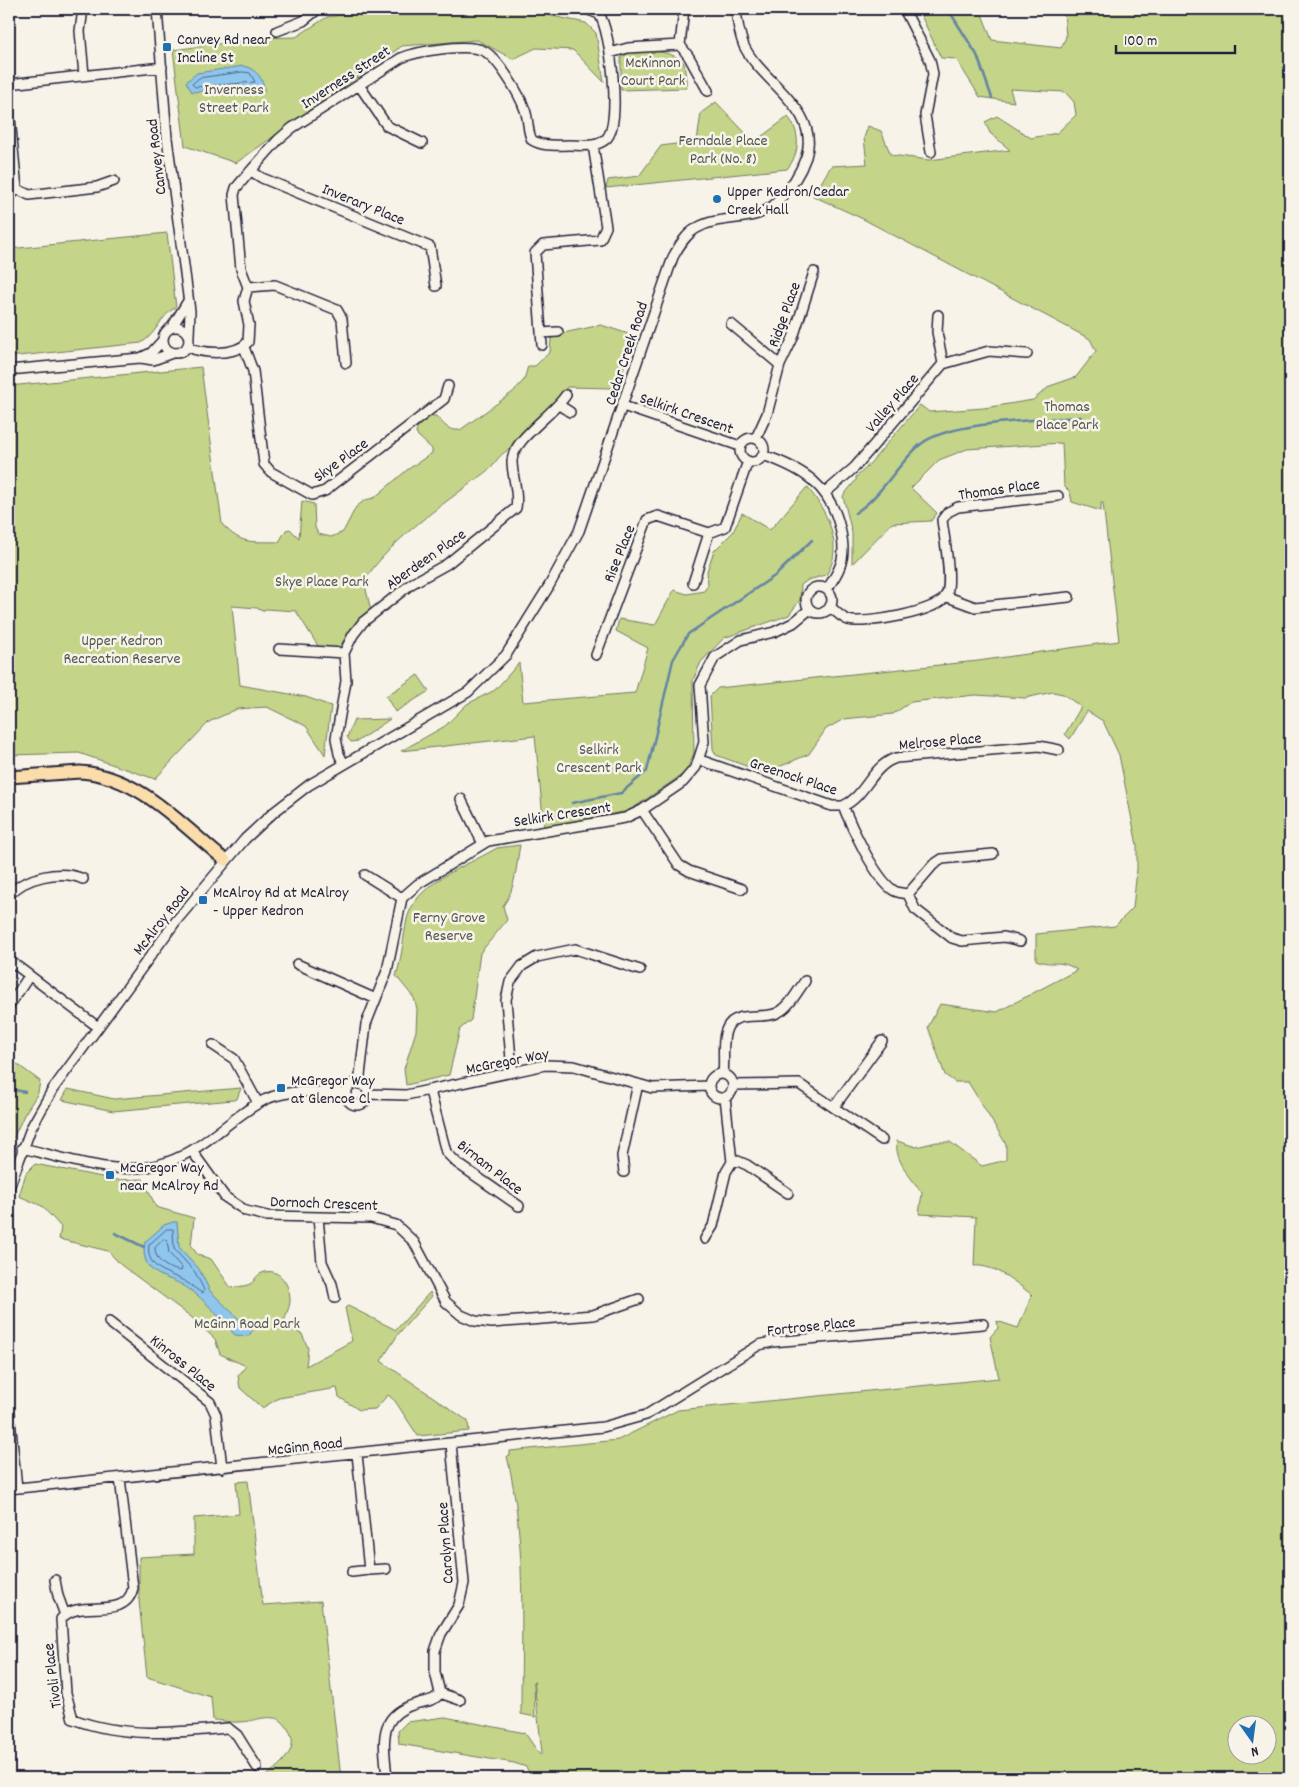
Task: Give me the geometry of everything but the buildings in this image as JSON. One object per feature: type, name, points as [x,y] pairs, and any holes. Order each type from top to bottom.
[{"type":"main road","points":[[9,777],[80,772],[91,773],[122,782],[158,804],[225,860]]},
{"type":"street","points":[[83,9],[80,31],[84,75]]},
{"type":"street","name":"Canvey Road","points":[[157,9],[167,138],[190,311],[189,334]]},
{"type":"street","points":[[278,31],[303,21],[318,9]]},
{"type":"street","points":[[542,345],[534,253],[543,245],[600,240],[606,227],[594,145],[607,139],[612,129],[614,81],[607,31],[602,18],[590,9]]},
{"type":"street","points":[[684,9],[680,45],[689,56],[708,91]]},
{"type":"street","name":"Cedar Creek Road","points":[[402,731],[468,692],[485,678],[506,655],[574,543],[673,257],[680,244],[697,228],[711,223],[752,216],[770,210],[787,192],[801,171],[810,145],[806,126],[795,106],[762,72],[744,46],[736,9]]},
{"type":"street","points":[[904,9],[930,60],[933,74],[925,115],[931,152]]},
{"type":"street","points":[[610,54],[628,48],[680,45]]},
{"type":"street","name":"Inverness Street","points":[[244,347],[248,342],[249,336],[244,301],[248,287],[241,269],[234,195],[236,188],[278,140],[292,128],[409,54],[474,48],[491,56],[498,64],[525,109],[532,140],[543,144],[594,145]]},
{"type":"street","points":[[9,84],[162,67]]},
{"type":"street","points":[[359,86],[386,126],[422,143]]},
{"type":"street","points":[[9,108],[17,189]]},
{"type":"street","name":"Inverary Place","points":[[251,171],[262,178],[430,247],[436,286]]},
{"type":"street","points":[[17,189],[29,195],[97,188],[114,181]]},
{"type":"street","points":[[9,197],[17,189]]},
{"type":"street","name":"Ridge Place","points":[[756,438],[767,414],[780,365],[793,338],[814,272]]},
{"type":"street","points":[[248,287],[275,284],[337,310],[342,319],[346,363]]},
{"type":"street","points":[[140,358],[151,353],[162,340],[166,331],[172,327],[188,301]]},
{"type":"street","points":[[938,315],[937,332],[944,364],[990,351],[1027,354]]},
{"type":"street","points":[[731,324],[780,365]]},
{"type":"street","points":[[9,370],[140,358],[153,360],[172,353],[182,352],[188,346],[189,334],[182,328],[172,327]]},
{"type":"street","points":[[541,333],[558,332]]},
{"type":"street","points":[[162,340],[165,347],[172,353]]},
{"type":"street","points":[[188,346],[203,353],[244,347]]},
{"type":"street","name":"Skye Place","points":[[244,347],[253,371],[264,464],[271,472],[312,495],[325,491],[444,399],[448,386]]},
{"type":"street","name":"Valley Place","points":[[825,493],[855,467],[944,364]]},
{"type":"street","name":"Aberdeen Place","points":[[344,653],[363,622],[420,578],[447,564],[516,508],[517,499],[512,460],[515,450],[560,406],[566,395]]},
{"type":"street","points":[[560,406],[570,412]]},
{"type":"street","name":"Selkirk Crescent","points":[[623,406],[740,446]]},
{"type":"street","points":[[756,438],[763,445],[764,454],[755,462],[748,461],[741,455],[740,446],[747,439],[756,438]]},
{"type":"street","points":[[764,454],[791,465],[818,484],[838,518],[843,552],[840,566],[827,590]]},
{"type":"street","points":[[692,584],[709,532],[725,527],[748,461]]},
{"type":"street","name":"Thomas Place","points":[[946,596],[948,578],[942,520],[948,512],[958,507],[1058,496]]},
{"type":"street","name":"Rise Place","points":[[596,655],[647,520],[658,516],[709,532]]},
{"type":"street","points":[[814,588],[827,590],[831,597],[830,606],[821,612],[810,610],[806,602],[808,594],[814,588]]},
{"type":"street","points":[[830,606],[838,614],[849,620],[867,620],[912,614],[934,607],[946,596],[975,607],[1069,597]]},
{"type":"street","name":"Selkirk Crescent","points":[[402,898],[418,884],[483,844],[495,839],[538,834],[620,819],[642,810],[689,777],[700,760],[704,742],[700,685],[715,657],[741,640],[780,629],[810,610]]},
{"type":"street","points":[[279,649],[344,653],[346,681],[336,738],[339,754],[344,764]]},
{"type":"street","name":"McAlroy Road","points":[[9,1188],[22,1148],[48,1096],[176,922],[225,860],[255,829],[286,802],[344,764],[402,731]]},
{"type":"street","name":"Melrose Place","points":[[843,806],[850,802],[883,764],[896,758],[1039,746],[1059,750]]},
{"type":"street","name":"Greenock Place","points":[[700,760],[832,806],[843,806],[882,879],[894,890],[908,894],[915,909],[952,938],[962,941],[1004,937],[1020,941]]},
{"type":"street","points":[[460,799],[483,844]]},
{"type":"street","points":[[642,810],[679,865],[742,889]]},
{"type":"street","points":[[908,894],[933,864],[942,859],[993,854]]},
{"type":"street","points":[[9,896],[22,884],[34,879],[68,875],[83,879]]},
{"type":"street","points":[[359,1084],[366,1024],[388,971],[402,898],[364,875]]},
{"type":"street","points":[[512,1071],[506,1000],[510,982],[522,966],[537,957],[575,949],[640,970]]},
{"type":"street","points":[[9,960],[98,1027]]},
{"type":"street","points":[[297,964],[376,999]]},
{"type":"street","points":[[9,1006],[28,976]]},
{"type":"street","points":[[724,1074],[726,1030],[729,1024],[740,1018],[777,1013],[786,1006],[805,981]]},
{"type":"street","points":[[834,1107],[882,1041]]},
{"type":"street","points":[[214,1045],[234,1059],[258,1103]]},
{"type":"street","name":"McGregor Way","points":[[368,1094],[396,1096],[430,1091],[545,1065],[574,1066],[659,1089],[709,1086]]},
{"type":"street","points":[[724,1074],[730,1078],[733,1085],[730,1093],[724,1097],[714,1096],[709,1086],[715,1076],[724,1074]]},
{"type":"street","points":[[733,1085],[793,1082],[803,1086],[882,1140]]},
{"type":"street","points":[[359,1084],[366,1087],[368,1094],[364,1102],[356,1105],[348,1100],[347,1093],[351,1086],[359,1084]]},
{"type":"street","points":[[624,1172],[622,1156],[638,1084]]},
{"type":"street","points":[[22,1148],[101,1166],[129,1169],[158,1165],[192,1151],[258,1103],[304,1091],[347,1093]]},
{"type":"street","name":"Birnam Place","points":[[430,1091],[446,1152],[457,1163],[519,1206]]},
{"type":"street","points":[[705,1239],[713,1226],[726,1172],[733,1158],[724,1097]]},
{"type":"street","name":"Dornoch Crescent","points":[[192,1151],[225,1197],[239,1207],[267,1216],[379,1218],[396,1225],[414,1242],[446,1302],[461,1315],[474,1321],[492,1323],[594,1315],[639,1299]]},
{"type":"street","points":[[733,1158],[788,1192]]},
{"type":"street","points":[[318,1217],[322,1262],[332,1284],[335,1298]]},
{"type":"street","name":"Kinross Place","points":[[109,1322],[210,1402],[216,1415],[222,1468]]},
{"type":"street","name":"Fortrose Place","points":[[603,1427],[646,1415],[759,1346],[772,1342],[983,1324]]},
{"type":"street","points":[[9,1410],[13,1489]]},
{"type":"street","name":"McGinn Road","points":[[13,1489],[603,1427]]},
{"type":"street","name":"Carolyn Place","points":[[440,1693],[435,1672],[435,1652],[441,1634],[459,1605],[464,1583],[451,1443]]},
{"type":"street","points":[[357,1454],[369,1570]]},
{"type":"street","points":[[56,1580],[59,1602],[65,1615],[72,1611],[122,1606],[131,1596],[133,1588],[120,1478]]},
{"type":"street","points":[[352,1572],[386,1569]]},
{"type":"street","name":"Tivoli Place","points":[[65,1615],[60,1625],[66,1693],[72,1720],[84,1724],[146,1734],[228,1728],[237,1735],[257,1767]]},
{"type":"street","points":[[387,1778],[384,1742],[390,1720],[399,1710],[433,1700],[440,1693],[460,1700]]},
{"type":"green space","name":"Inverness Street Park","points":[[383,9],[518,9],[586,23],[596,33],[604,82],[573,50],[536,48],[513,59],[477,40],[402,46],[236,163],[185,146],[173,50],[262,38],[296,37],[327,17]]},
{"type":"green space","name":"Thomas Place Park","points":[[918,9],[980,9],[992,40],[1061,48],[1066,37],[1064,12],[1062,9],[1290,9],[1290,1778],[532,1778],[526,1767],[514,1763],[399,1744],[398,1731],[407,1722],[445,1717],[525,1733],[540,1755],[542,1753],[534,1681],[535,1717],[521,1714],[522,1584],[518,1520],[507,1456],[510,1455],[510,1451],[618,1440],[678,1410],[999,1378],[990,1337],[998,1328],[997,1321],[1018,1328],[1032,1295],[997,1271],[982,1266],[974,1266],[976,1217],[919,1214],[922,1193],[901,1162],[898,1155],[897,1141],[916,1147],[937,1142],[950,1142],[982,1166],[1006,1160],[1006,1144],[968,1082],[955,1082],[945,1075],[928,1027],[940,1004],[997,1012],[1077,970],[1066,964],[1047,963],[1036,960],[1036,934],[1115,926],[1133,908],[1137,869],[1137,845],[1119,755],[1103,721],[1087,711],[1070,739],[1065,734],[1081,707],[1063,694],[1053,692],[1025,698],[975,695],[911,702],[893,714],[844,719],[826,729],[809,754],[765,773],[716,755],[713,749],[710,696],[718,688],[978,661],[1119,641],[1103,503],[1101,503],[1101,511],[1072,502],[1070,492],[1064,486],[1062,443],[967,449],[939,460],[911,488],[937,513],[931,521],[892,523],[852,564],[852,533],[843,496],[856,480],[856,477],[920,405],[929,412],[984,408],[1033,400],[1050,386],[1076,377],[1096,351],[1090,339],[863,219],[813,196],[831,166],[867,164],[864,138],[868,126],[881,131],[891,155],[929,160],[1010,150],[990,133],[985,122],[997,116],[1031,138],[1057,133],[1076,115],[1074,102],[1065,92],[1010,89],[1014,102],[980,97],[956,59],[941,58]]},
{"type":"green space","name":"McKinnon Court Park","points":[[633,51],[667,53],[679,59],[684,63],[687,88],[621,90],[621,57]]},
{"type":"green space","name":"Ferndale Place Park (No. 8)","points":[[716,102],[754,142],[788,117],[795,129],[797,143],[794,157],[787,169],[606,188],[608,180],[639,176],[661,146],[697,141],[701,113]]},
{"type":"green space","points":[[167,233],[176,307],[165,316],[147,339],[141,343],[9,357],[9,249]]},
{"type":"green space","name":"Upper Kedron Recreation Reserve","points":[[601,325],[635,336],[617,387],[614,390],[612,388],[567,387],[537,423],[517,443],[501,455],[492,467],[406,534],[376,564],[364,581],[371,611],[355,624],[338,649],[324,650],[318,646],[296,611],[266,609],[262,611],[257,608],[232,606],[240,685],[306,697],[331,706],[325,755],[306,726],[267,707],[237,709],[209,722],[155,779],[79,753],[9,755],[9,386],[201,367],[222,524],[236,536],[248,541],[279,542],[286,530],[290,529],[299,538],[302,501],[314,504],[315,527],[318,534],[331,537],[343,532],[356,507],[365,500],[374,498],[407,470],[432,453],[432,449],[416,434],[416,430],[423,421],[429,417],[436,416],[449,428],[460,430],[513,392],[524,380],[528,366],[535,366],[550,352],[551,339],[554,335]]},
{"type":"green space","name":"Selkirk Crescent Park","points":[[807,487],[827,518],[834,541],[834,553],[826,575],[808,580],[801,585],[800,600],[789,615],[724,638],[701,662],[693,680],[694,753],[686,772],[629,811],[544,827],[535,736],[401,751],[445,726],[467,704],[495,690],[519,663],[523,702],[635,693],[648,648],[616,631],[619,619],[655,625],[674,590],[687,594],[704,591],[708,585],[707,571],[714,551],[733,532],[742,513],[770,530]]},
{"type":"green space","points":[[418,675],[429,691],[395,712],[386,696]]},
{"type":"green space","points":[[390,719],[358,741],[351,742],[347,737],[354,720]]},
{"type":"green space","name":"Ferny Grove Reserve","points":[[520,845],[513,885],[503,906],[507,920],[480,953],[471,1020],[460,1029],[449,1075],[406,1085],[404,1069],[416,1031],[417,1009],[414,998],[396,976],[407,919],[412,907],[419,896],[429,887],[452,872],[497,848]]},
{"type":"green space","points":[[9,1058],[40,1081],[38,1093],[24,1115],[12,1141],[9,1140]]},
{"type":"green space","points":[[241,1088],[237,1099],[233,1100],[113,1111],[62,1100],[68,1089],[114,1099]]},
{"type":"green space","name":"McGinn Road Park","points":[[35,1164],[117,1180],[143,1179],[156,1207],[194,1218],[191,1246],[198,1255],[211,1259],[231,1288],[250,1284],[262,1273],[274,1272],[282,1278],[288,1288],[290,1303],[284,1326],[302,1334],[308,1348],[306,1366],[352,1341],[345,1308],[348,1306],[396,1330],[430,1292],[432,1296],[399,1333],[381,1361],[468,1421],[469,1431],[418,1436],[395,1401],[388,1395],[375,1409],[359,1410],[339,1397],[337,1388],[279,1398],[262,1408],[240,1388],[238,1376],[246,1366],[220,1354],[215,1339],[190,1316],[121,1265],[108,1251],[59,1239],[61,1227],[42,1206],[19,1196],[26,1173]]},
{"type":"green space","points":[[248,1481],[263,1605],[321,1601],[341,1778],[263,1778],[281,1763],[290,1750],[292,1736],[282,1722],[276,1718],[261,1718],[244,1722],[213,1720],[211,1697],[147,1677],[139,1601],[139,1557],[194,1554],[194,1518],[239,1514],[236,1482]]},
{"type":"water","points":[[243,66],[251,69],[258,75],[263,83],[264,92],[260,93],[252,88],[246,88],[192,92],[186,82],[197,73]]},
{"type":"water","points":[[177,1222],[179,1247],[199,1269],[210,1291],[241,1321],[253,1329],[249,1336],[235,1335],[199,1296],[180,1284],[158,1274],[146,1262],[144,1256],[145,1242],[164,1225]]},
{"type":"waterway","points":[[948,9],[977,55],[992,98]]},
{"type":"waterway","points":[[855,513],[873,498],[912,452],[934,436],[952,430],[997,423],[1081,417]]},
{"type":"waterway","points":[[572,803],[621,793],[647,771],[673,660],[688,634],[776,575],[812,540]]},
{"type":"waterway","points":[[9,1089],[25,1092]]},
{"type":"waterway","points":[[115,1233],[144,1247]]},
{"type":"place","name":"Canvey Rd near Incline St","points":[[167,47]]},
{"type":"place","name":"Upper Kedron/Cedar Creek Hall","points":[[717,199]]},
{"type":"place","name":"McAlroy Rd at McAlroy - Upper Kedron","points":[[203,900]]},
{"type":"place","name":"McGregor Way at Glencoe Cl","points":[[281,1088]]},
{"type":"place","name":"McGregor Way near McAlroy Rd","points":[[110,1175]]},
{"type":"park label","name":"Skye Place Park","points":[[322,580]]}]
